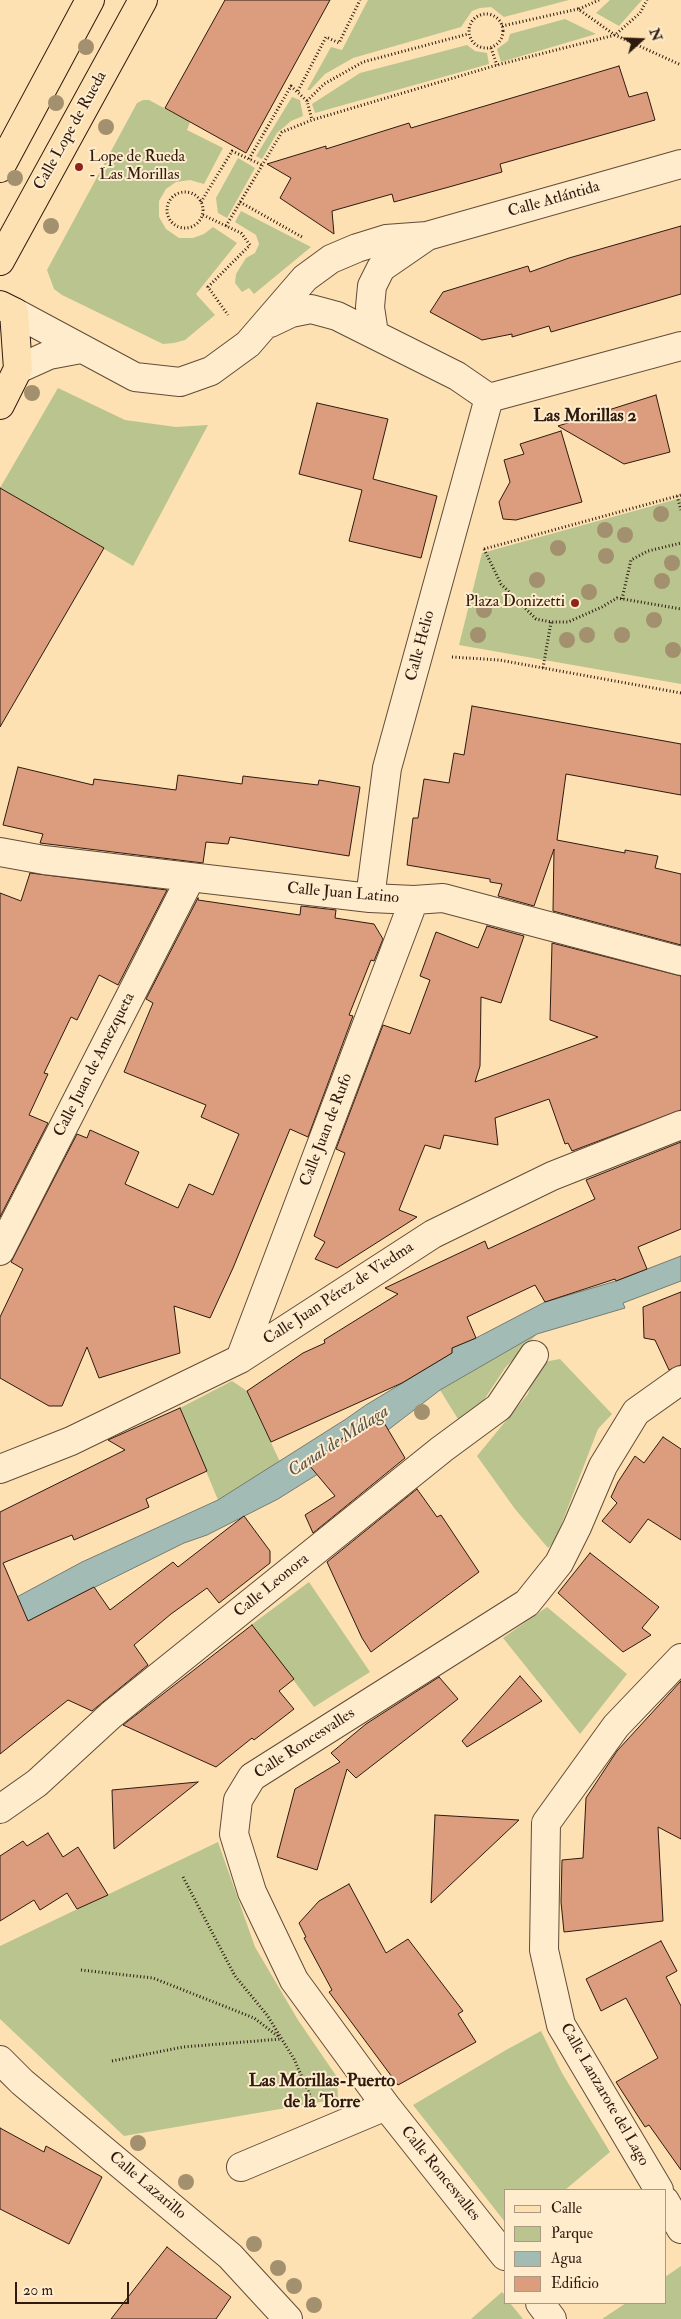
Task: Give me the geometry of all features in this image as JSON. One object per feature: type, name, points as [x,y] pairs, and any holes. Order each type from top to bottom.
[{"type":"main road","points":[[0,168],[90,0]]},
{"type":"main road","name":"Calle Lope de Rueda","points":[[0,261],[143,0]]},
{"type":"main road","points":[[0,405],[18,369],[7,309]]},
{"type":"street","name":"Calle Atlántida","points":[[7,309],[135,377],[180,382],[211,370],[248,344],[305,278],[331,259],[386,239],[427,236],[681,164]]},
{"type":"street","name":"Calle Atlántida","points":[[374,334],[370,307],[372,286],[381,268],[427,236]]},
{"type":"street","name":"Calle Atlántida","points":[[266,325],[291,313],[310,308],[337,316],[374,334]]},
{"type":"street","points":[[374,334],[457,376],[489,398],[681,346]]},
{"type":"street","points":[[18,369],[49,355],[81,349]]},
{"type":"street","name":"Calle Helio","points":[[370,898],[388,768],[489,398]]},
{"type":"street","name":"Calle Juan Latino","points":[[0,852],[44,860],[370,898],[414,900],[443,898],[681,961]]},
{"type":"street","name":"Calle Juan de Amezqueta","points":[[0,1251],[190,878]]},
{"type":"street","name":"Calle Juan de Rufo","points":[[240,1359],[414,900]]},
{"type":"street","name":"Calle Juan Pérez de Viedma","points":[[0,1469],[71,1441],[240,1359],[433,1234],[552,1176],[681,1125]]},
{"type":"street","name":"Calle Leonora","points":[[0,1809],[37,1783],[111,1715],[442,1449],[500,1407],[534,1355]]},
{"type":"street","name":"Calle Roncesvalles","points":[[503,2253],[386,2106],[294,1980],[252,1892],[234,1834],[238,1800],[252,1777],[527,1604],[559,1563],[577,1527],[603,1466],[636,1412],[681,1380]]},
{"type":"street","name":"Calle Lanzarote del Lago","points":[[657,2189],[561,2025],[544,1950],[546,1823],[616,1726],[681,1658]]},
{"type":"street","name":"Calle Lazarillo","points":[[0,2060],[11,2081],[230,2256],[288,2319]]},
{"type":"street","points":[[241,2167],[386,2106]]},
{"type":"street","points":[[666,2203],[681,2229]]},
{"type":"street","points":[[541,2304],[552,2319]]},
{"type":"path","points":[[298,91],[326,37],[339,43],[360,0]]},
{"type":"path","points":[[502,26],[578,9],[599,0]]},
{"type":"path","points":[[226,226],[282,132],[312,120],[496,65],[615,35],[640,13],[647,0]]},
{"type":"path","points":[[578,9],[615,35],[681,65]]},
{"type":"path","points":[[487,13],[497,17],[502,26],[503,35],[498,43],[491,48],[477,46],[468,34],[470,24],[477,16],[487,13]]},
{"type":"path","points":[[307,101],[324,84],[363,62],[468,34]]},
{"type":"path","points":[[491,48],[496,65]]},
{"type":"path","points":[[249,159],[291,86],[307,101],[312,120]]},
{"type":"path","points":[[201,202],[232,150],[262,165]]},
{"type":"path","points":[[189,192],[198,197],[201,202],[203,215],[199,221],[185,228],[176,225],[170,219],[168,210],[170,200],[178,193],[189,192]]},
{"type":"path","points":[[240,202],[306,240]]},
{"type":"path","points":[[203,215],[241,233],[250,245],[208,288],[220,303]]},
{"type":"path","points":[[450,543],[484,549],[679,496],[681,510]]},
{"type":"path","points":[[622,599],[631,560],[648,551],[681,543]]},
{"type":"path","points":[[484,549],[501,584],[536,619],[551,622],[568,622],[617,598],[681,609]]},
{"type":"path","points":[[543,669],[551,622]]},
{"type":"path","points":[[416,664],[456,656],[500,660],[681,692]]},
{"type":"path","points":[[183,1877],[235,1976],[266,2015],[294,2059],[326,2131]]},
{"type":"path","points":[[82,1970],[153,1978],[254,2018],[282,2039]]},
{"type":"path","points":[[112,2061],[183,2047],[282,2039]]},
{"type":"green space","points":[[368,0],[569,0],[504,17],[491,7],[480,8],[472,11],[461,27],[353,58],[325,74],[310,90],[307,90],[331,47],[342,50]]},
{"type":"green space","points":[[610,0],[642,0],[619,26],[596,13]]},
{"type":"green space","points":[[565,19],[596,34],[501,62],[497,49],[508,41],[510,34]]},
{"type":"green space","points":[[467,45],[475,51],[487,53],[489,64],[315,113],[312,104],[360,73]]},
{"type":"green space","points":[[292,97],[300,100],[303,116],[291,121],[277,133],[262,159],[256,156]]},
{"type":"green space","points":[[149,100],[190,122],[187,130],[223,148],[204,184],[190,180],[176,182],[166,189],[159,201],[159,217],[166,229],[179,238],[193,238],[204,234],[213,227],[237,243],[196,294],[215,315],[185,340],[174,343],[163,344],[62,295],[54,289],[47,270],[137,103]]},
{"type":"green space","points":[[238,158],[255,168],[227,218],[218,213],[216,198]]},
{"type":"green space","points":[[241,211],[311,247],[254,294],[249,288],[242,292],[235,283],[236,274],[246,258],[255,253],[259,244],[256,235],[235,222]]},
{"type":"green space","points":[[58,388],[125,420],[176,427],[208,425],[133,566],[0,488]]},
{"type":"green space","name":"Plaza Donizetti","points":[[681,498],[681,684],[459,645],[482,553]]},
{"type":"green space","points":[[537,1334],[505,1368],[480,1406],[461,1424],[440,1390]]},
{"type":"green space","points":[[560,1359],[612,1414],[598,1429],[555,1541],[548,1548],[515,1509],[477,1456],[528,1394],[538,1363]]},
{"type":"green space","points":[[232,1381],[247,1391],[280,1462],[218,1500],[180,1408]]},
{"type":"green space","points":[[309,1582],[370,1672],[314,1707],[251,1625]]},
{"type":"green space","points":[[547,1607],[627,1674],[580,1734],[503,1638]]},
{"type":"green space","points":[[218,1842],[255,1947],[298,2020],[337,2077],[338,2099],[124,2136],[0,2019],[0,1946]]},
{"type":"green space","points":[[541,2031],[562,2073],[610,2152],[566,2189],[503,2189],[503,2219],[413,2105]]},
{"type":"green space","points":[[681,2266],[681,2319],[602,2319],[624,2304],[666,2304],[666,2276]]},
{"type":"green space","points":[[502,2292],[503,2304],[511,2304],[523,2319],[471,2319]]},
{"type":"water","name":"Canal de Málaga","points":[[681,1256],[681,1281],[623,1303],[625,1308],[537,1334],[440,1390],[388,1430],[278,1499],[207,1535],[184,1543],[69,1600],[0,1642],[0,1606],[82,1562],[218,1500],[366,1405],[452,1353],[452,1348],[476,1338],[545,1302],[616,1281]]},
{"type":"building","points":[[225,0],[330,0],[246,153],[165,108]]},
{"type":"building","points":[[619,66],[629,97],[647,92],[655,120],[500,164],[502,172],[449,187],[394,202],[392,194],[332,211],[334,234],[280,198],[291,178],[267,164],[326,146],[326,149],[409,123],[411,128]]},
{"type":"building","points":[[681,226],[681,294],[551,332],[549,326],[512,337],[512,334],[482,340],[430,312],[443,292],[528,266],[530,272],[569,258]]},
{"type":"building","points":[[656,395],[670,452],[624,464],[558,426]]},
{"type":"building","points":[[317,403],[388,419],[373,479],[437,496],[421,558],[349,541],[362,490],[299,474]]},
{"type":"building","points":[[561,431],[582,502],[516,520],[503,519],[499,502],[510,482],[504,460],[524,454],[520,444]]},
{"type":"building","points":[[0,488],[104,548],[0,727]]},
{"type":"building","points":[[472,706],[681,744],[681,795],[566,774],[557,840],[625,853],[625,850],[658,856],[655,868],[681,874],[681,945],[553,911],[554,849],[534,906],[498,896],[502,884],[490,882],[490,879],[407,865],[413,818],[418,818],[424,779],[449,783],[454,753],[464,755]]},
{"type":"building","points":[[18,767],[93,785],[94,779],[176,790],[178,775],[242,784],[243,776],[318,785],[319,780],[360,787],[349,856],[230,837],[228,844],[206,842],[203,863],[40,843],[43,834],[3,825]]},
{"type":"building","points":[[30,873],[167,890],[118,985],[99,975],[77,1020],[71,1017],[44,1073],[48,1074],[29,1115],[48,1123],[0,1217],[0,893],[21,901]]},
{"type":"building","points":[[198,898],[198,900],[300,915],[301,906],[336,910],[335,918],[374,924],[383,939],[374,961],[371,960],[349,1015],[353,1016],[308,1137],[290,1129],[233,1268],[210,1318],[174,1306],[180,1353],[99,1378],[87,1347],[62,1406],[49,1406],[0,1378],[0,1317],[23,1269],[11,1262],[77,1134],[87,1138],[90,1130],[139,1152],[125,1184],[178,1208],[189,1184],[213,1195],[239,1134],[201,1117],[206,1105],[124,1072],[153,1003],[146,999]]},
{"type":"building","points":[[487,926],[524,936],[501,1003],[481,997],[480,1066],[475,1082],[598,1037],[550,1020],[552,943],[681,976],[681,1110],[572,1151],[568,1143],[565,1144],[549,1099],[495,1118],[498,1145],[444,1135],[440,1149],[425,1145],[399,1210],[417,1217],[337,1268],[315,1259],[325,1242],[314,1236],[345,1153],[336,1149],[383,1025],[410,1034],[430,980],[420,976],[436,932],[478,948]]},
{"type":"building","points":[[681,1142],[681,1229],[638,1247],[647,1269],[616,1281],[615,1279],[545,1302],[535,1285],[467,1317],[476,1338],[452,1348],[452,1353],[402,1383],[271,1442],[247,1391],[303,1353],[325,1343],[324,1340],[398,1294],[385,1288],[485,1241],[488,1249],[595,1199],[586,1180]]},
{"type":"building","points":[[681,1292],[681,1365],[669,1370],[655,1340],[644,1338],[643,1307]]},
{"type":"building","points":[[180,1408],[207,1471],[146,1499],[149,1507],[74,1540],[72,1535],[3,1563],[28,1621],[94,1587],[110,1610],[173,1562],[178,1567],[244,1516],[270,1551],[270,1563],[219,1603],[207,1588],[171,1614],[134,1645],[148,1665],[92,1711],[68,1700],[0,1754],[0,1512],[125,1450],[108,1440]]},
{"type":"building","points":[[377,1411],[405,1458],[313,1533],[305,1515],[335,1496],[309,1465]]},
{"type":"building","points":[[663,1437],[681,1449],[681,1540],[648,1519],[630,1543],[602,1521],[617,1503],[611,1497],[618,1482],[635,1456],[644,1463]]},
{"type":"building","points":[[417,1489],[437,1517],[441,1515],[479,1572],[371,1652],[362,1638],[327,1562]]},
{"type":"building","points":[[590,1553],[659,1607],[642,1628],[651,1635],[623,1652],[558,1593]]},
{"type":"building","points":[[252,1625],[294,1679],[279,1691],[294,1709],[254,1740],[252,1738],[216,1767],[123,1725]]},
{"type":"building","points":[[520,1676],[542,1701],[467,1747],[462,1741]]},
{"type":"building","points":[[439,1677],[458,1699],[356,1778],[347,1769],[317,1870],[277,1857],[295,1789],[340,1762],[331,1753],[366,1724]]},
{"type":"building","points":[[681,1681],[681,1839],[658,1827],[663,1921],[564,1932],[561,1902],[562,1860],[583,1858],[586,1798],[617,1751]]},
{"type":"building","points":[[198,1782],[114,1849],[112,1790]]},
{"type":"building","points":[[435,1815],[519,1820],[431,1903]]},
{"type":"building","points":[[48,1833],[63,1857],[78,1847],[108,1895],[77,1909],[67,1893],[40,1910],[34,1900],[0,1921],[0,1856],[23,1841],[27,1846]]},
{"type":"building","points":[[349,1884],[386,1953],[408,1939],[463,2011],[458,2014],[476,2042],[398,2085],[329,1992],[332,1990],[304,1938],[306,1937],[299,1923],[319,1901]]},
{"type":"building","points":[[661,1941],[677,1971],[666,1977],[681,2006],[681,2170],[649,2125],[645,2127],[616,2082],[658,2058],[626,1998],[601,2011],[586,1979]]},
{"type":"building","points":[[0,2128],[44,2152],[46,2146],[102,2177],[69,2244],[0,2209]]},
{"type":"building","points":[[167,2247],[231,2297],[216,2319],[111,2319]]},
{"type":"place","name":"Lope de Rueda - Las Morillas","points":[[79,167]]},
{"type":"place","name":"Plaza Donizetti","points":[[575,603]]},
{"type":"district","name":"Las Morillas 2","points":[[585,417]]},
{"type":"district","name":"Las Morillas-Puerto de la Torre","points":[[322,2092]]}]
